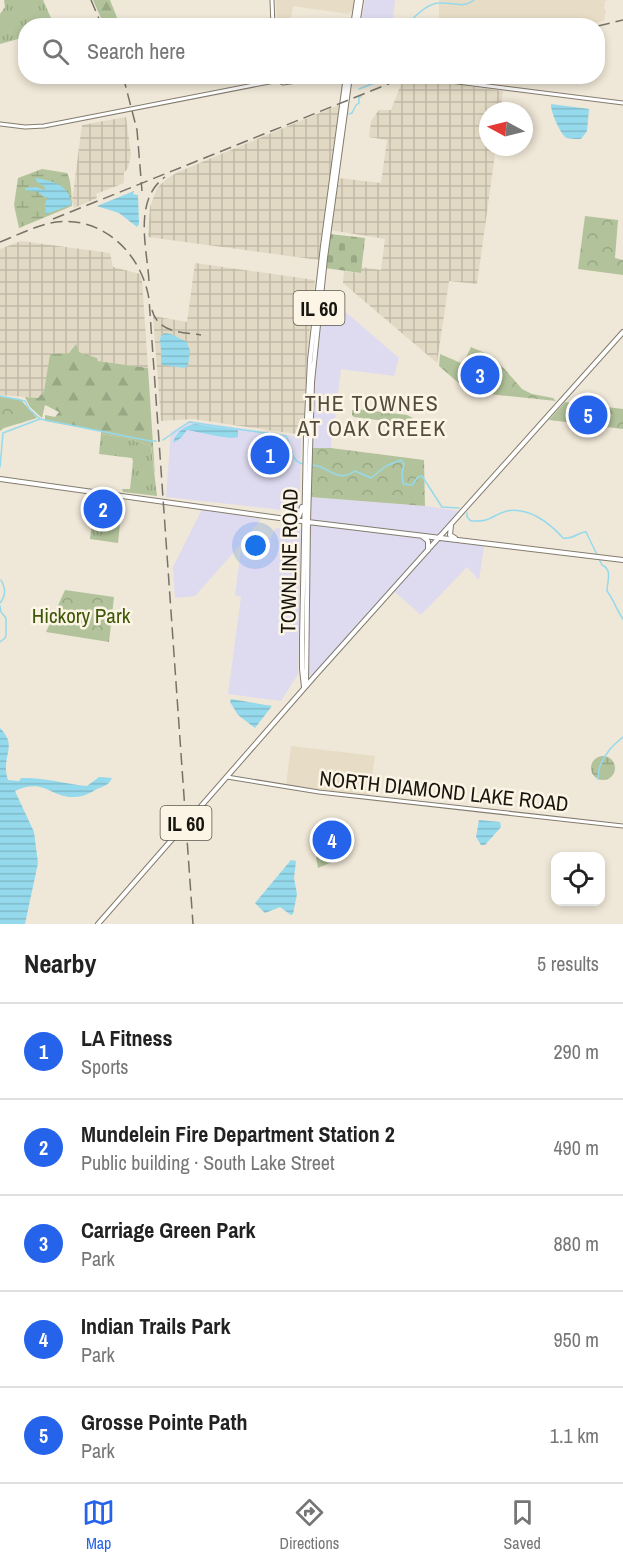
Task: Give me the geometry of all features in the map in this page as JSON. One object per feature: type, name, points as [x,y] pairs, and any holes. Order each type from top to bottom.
[{"type":"main road","points":[[272,0],[272,18]]},
{"type":"main road","points":[[356,18],[359,0]]},
{"type":"main road","points":[[0,124],[25,127],[44,126],[257,84]]},
{"type":"main road","name":"TOWNLINE ROAD","points":[[305,687],[305,495],[310,360],[322,246],[347,84]]},
{"type":"main road","name":"TOWNLINE ROAD","points":[[305,687],[302,669],[314,356],[347,84]]},
{"type":"main road","points":[[473,84],[623,103]]},
{"type":"main road","points":[[305,687],[623,332]]},
{"type":"main road","points":[[0,479],[306,522],[621,559]]},
{"type":"main road","points":[[290,519],[301,513],[305,495]]},
{"type":"main road","points":[[308,510],[313,519],[324,524]]},
{"type":"main road","points":[[451,524],[450,535],[458,539]]},
{"type":"main road","points":[[422,535],[428,541],[428,550]]},
{"type":"main road","points":[[305,673],[314,677]]},
{"type":"main road","name":"IL 60","points":[[98,924],[305,687]]},
{"type":"main road","name":"NORTH DIAMOND LAKE ROAD","points":[[226,777],[360,797],[623,826]]},
{"type":"shaded area","points":[[276,0],[354,0],[353,10],[348,14],[293,6],[291,18],[277,18]]},
{"type":"shaded area","points":[[365,0],[395,0],[393,18],[362,18]]},
{"type":"shaded area","points":[[439,0],[608,0],[605,1],[605,18],[439,18]]},
{"type":"shaded area","points":[[401,84],[452,84],[503,91],[502,102],[479,102],[479,156],[495,156],[477,284],[449,281],[437,363],[343,283],[344,271],[360,273],[361,267],[381,270],[385,239],[330,230],[338,178],[381,183],[387,140],[369,137],[371,121],[379,110],[391,110]]},
{"type":"shaded area","points":[[341,104],[319,260],[148,237],[150,207],[157,188],[168,178]]},
{"type":"shaded area","points":[[126,117],[131,155],[128,168],[124,173],[124,183],[96,194],[97,198],[74,208],[72,201],[82,125]]},
{"type":"shaded area","points":[[21,241],[110,253],[113,267],[140,274],[148,368],[98,361],[97,358],[79,352],[75,345],[69,353],[50,354],[44,391],[38,398],[0,395],[0,249]]},
{"type":"shaded area","points":[[195,263],[315,280],[307,354],[303,435],[193,419],[161,421],[153,316],[187,322]]},
{"type":"shaded area","points":[[334,302],[399,358],[394,376],[341,369],[335,420],[332,423],[331,448],[311,448],[314,376],[321,308]]},
{"type":"shaded area","points":[[190,421],[301,437],[300,512],[166,497],[171,432]]},
{"type":"shaded area","points":[[310,497],[459,511],[434,539],[484,546],[479,580],[467,567],[421,615],[390,588],[313,675],[307,674]]},
{"type":"shaded area","points":[[202,509],[261,519],[248,536],[270,539],[276,528],[301,529],[298,674],[281,701],[228,694],[241,597],[235,595],[242,543],[195,596],[175,598],[173,567]]},
{"type":"shaded area","points":[[291,746],[375,756],[369,796],[286,785]]},
{"type":"green space","points":[[4,0],[43,0],[51,18],[18,18],[18,39],[0,44],[0,14],[5,7]]},
{"type":"green space","points":[[93,0],[110,0],[117,18],[101,18]]},
{"type":"green space","points":[[42,169],[67,173],[71,185],[72,206],[19,228],[14,205],[18,178]]},
{"type":"green space","points":[[585,216],[618,220],[615,258],[623,260],[623,275],[578,269]]},
{"type":"green space","points":[[330,234],[365,238],[361,273],[325,268]]},
{"type":"green space","points":[[76,344],[79,352],[97,358],[98,361],[148,368],[155,475],[151,446],[127,438],[101,434],[101,431],[45,421],[45,415],[55,417],[59,412],[45,405],[42,418],[30,407],[25,397],[38,398],[44,391],[50,354],[69,353]]},
{"type":"green space","points":[[471,347],[494,357],[522,389],[532,394],[553,398],[556,401],[469,392],[439,366],[440,354],[463,364]]},
{"type":"green space","points":[[0,397],[20,399],[37,418],[0,431]]},
{"type":"green space","points":[[565,402],[623,409],[623,429],[549,420]]},
{"type":"green space","points":[[352,410],[407,415],[413,418],[409,424],[354,417]]},
{"type":"green space","points":[[101,434],[127,438],[151,446],[157,496],[123,492],[122,489],[130,489],[132,458],[99,454]]},
{"type":"green space","points":[[311,448],[331,448],[424,460],[425,506],[310,497]]},
{"type":"green space","points":[[92,522],[120,524],[118,543],[90,539]]},
{"type":"green space","name":"Hickory Park","points":[[65,590],[114,597],[109,642],[46,632]]},
{"type":"green space","points":[[57,614],[86,620],[84,636],[53,630]]},
{"type":"green space","points":[[603,756],[611,760],[615,768],[611,776],[603,780],[595,776],[591,768],[595,760]]},
{"type":"green space","points":[[320,825],[348,828],[344,857],[318,868],[316,857]]},
{"type":"water","points":[[551,104],[589,109],[587,131],[581,139],[567,138],[562,133],[552,112]]},
{"type":"water","points":[[36,178],[64,188],[71,205],[46,214],[45,204],[48,197],[38,192],[25,190],[25,188],[36,187],[45,190]]},
{"type":"water","points":[[134,191],[133,194],[138,195],[139,224],[137,227],[119,213],[97,206]]},
{"type":"water","points":[[164,333],[187,342],[190,351],[188,366],[184,368],[162,365],[160,338]]},
{"type":"water","points":[[195,424],[238,430],[238,437],[221,437],[187,430],[173,443],[181,430]]},
{"type":"water","points":[[231,699],[272,706],[255,728],[238,715],[230,702]]},
{"type":"water","points":[[0,728],[9,746],[6,764],[8,780],[37,779],[87,786],[99,777],[112,778],[106,785],[78,797],[59,795],[34,786],[15,791],[34,832],[38,863],[25,924],[0,924]]},
{"type":"water","points":[[479,820],[500,822],[501,827],[485,845],[481,845],[476,837]]},
{"type":"water","points":[[291,860],[296,861],[294,878],[297,894],[293,914],[291,915],[280,907],[265,913],[255,903]]},
{"type":"waterway","points":[[413,18],[431,5],[440,3],[462,5],[474,0]]},
{"type":"waterway","points":[[359,89],[372,84]]},
{"type":"waterway","points":[[349,114],[352,113],[361,97]]},
{"type":"waterway","points":[[0,396],[25,401],[29,409],[39,418]]},
{"type":"waterway","points":[[0,467],[3,433],[40,419],[156,441]]},
{"type":"waterway","points":[[163,440],[189,422],[286,436],[293,456],[303,464]]},
{"type":"waterway","points":[[312,465],[338,475],[348,475],[355,471],[371,478],[386,466],[401,460],[404,464],[403,484],[412,485],[418,477],[422,476],[442,507],[459,508]]},
{"type":"waterway","points":[[467,513],[471,521],[478,521],[507,511],[523,511],[545,521],[563,538],[586,532],[602,565],[607,570],[609,576],[607,591],[623,619]]},
{"type":"waterway","points":[[0,603],[5,592],[1,580]]},
{"type":"waterway","points":[[0,606],[6,618],[6,635],[0,642]]},
{"type":"waterway","points":[[598,779],[599,767],[605,756],[623,737]]},
{"type":"railway","points":[[91,0],[99,18]]},
{"type":"railway","points":[[605,24],[623,20]]},
{"type":"railway","points":[[125,84],[137,130],[142,191]]},
{"type":"railway","points":[[53,219],[388,84]]},
{"type":"railway","points":[[149,281],[145,211],[155,187],[165,177]]},
{"type":"railway","points":[[0,242],[49,223],[73,222],[90,225],[105,232],[118,242],[129,254],[145,283],[149,299],[193,924]]},
{"type":"railway","points":[[152,310],[155,318],[165,327],[179,332],[201,335]]},
{"type":"place","name":"Carriage Green Park","points":[[480,375]]},
{"type":"place","name":"Grosse Pointe Path","points":[[588,415]]},
{"type":"place","name":"LA Fitness","points":[[270,455]]},
{"type":"place","name":"Mundelein Fire Department Station 2","points":[[103,509]]},
{"type":"place","name":"Indian Trails Park","points":[[332,840]]},
{"type":"district","name":"THE TOWNES AT OAK CREEK","points":[[372,416]]}]
